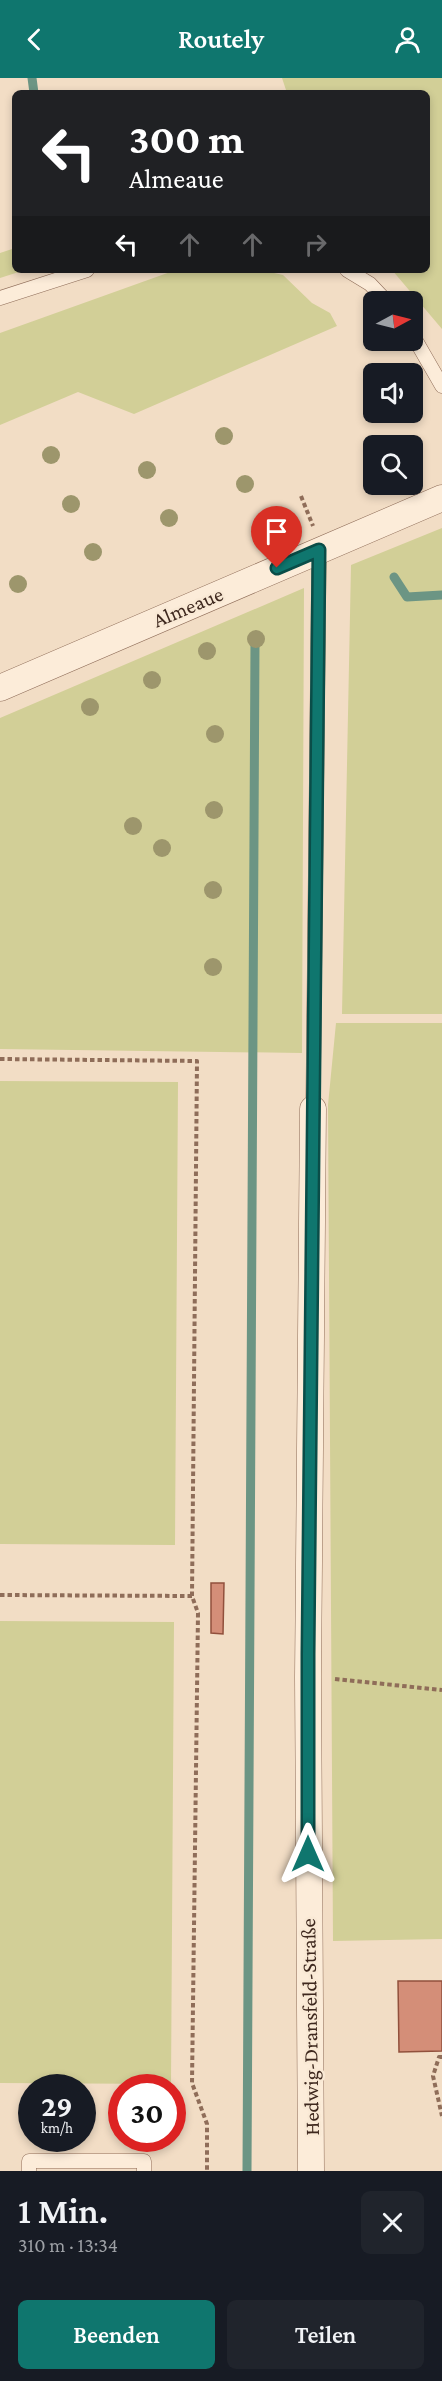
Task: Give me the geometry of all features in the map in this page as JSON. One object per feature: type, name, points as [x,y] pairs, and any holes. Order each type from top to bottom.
[{"type":"street","name":"Almeaue","points":[[0,688],[442,498]]},
{"type":"street","name":"Hedwig-Dransfeld-Straße","points":[[311,2171],[308,1666],[313,1109]]},
{"type":"lane","points":[[0,298],[78,273]]},
{"type":"lane","points":[[352,273],[377,291]]},
{"type":"lane","points":[[422,351],[442,386]]},
{"type":"lane","name":"Hedwig-Dransfeld-Straße","points":[[313,1109],[319,550]]},
{"type":"lane","points":[[29,2171],[29,2161],[144,2161],[144,2171]]},
{"type":"path","points":[[0,1059],[197,1061],[192,1596],[198,1613],[192,2083],[207,2124],[207,2171]]},
{"type":"path","points":[[0,1595],[192,1596]]},
{"type":"path","points":[[360,1680],[442,1690]]},
{"type":"path","points":[[442,2057],[439,2057],[433,2076],[442,2116]]},
{"type":"shaded area","points":[[282,78],[442,78],[442,329],[423,307],[423,291],[410,291],[395,273],[430,273],[430,90],[286,90]]},
{"type":"shaded area","points":[[12,249],[12,273],[16,273],[0,278],[0,253]]},
{"type":"shaded area","points":[[167,273],[274,273],[283,275],[312,303],[330,313],[337,326],[134,414],[78,392],[0,425],[0,333]]},
{"type":"shaded area","points":[[442,528],[442,1014],[342,1014],[351,565]]},
{"type":"shaded area","points":[[304,588],[302,1053],[0,1049],[0,718]]},
{"type":"shaded area","points":[[336,1023],[442,1023],[442,1939],[333,1941],[328,1105]]},
{"type":"shaded area","points":[[0,1081],[178,1082],[175,1545],[0,1544]]},
{"type":"shaded area","points":[[0,1621],[174,1622],[171,2074],[108,2074],[108,2084],[96,2084],[96,2074],[18,2074],[18,2083],[0,2083]]},
{"type":"building","points":[[211,1583],[224,1583],[223,1634],[211,1633]]},
{"type":"building","points":[[398,1981],[442,1981],[442,2051],[399,2052]]},
{"type":"waterway","points":[[32,78],[34,90]]},
{"type":"waterway","points":[[394,577],[407,597],[442,595]]},
{"type":"waterway","points":[[247,2171],[255,642]]},
{"type":"route","points":[[277,568],[319,550],[308,1854]]}]
